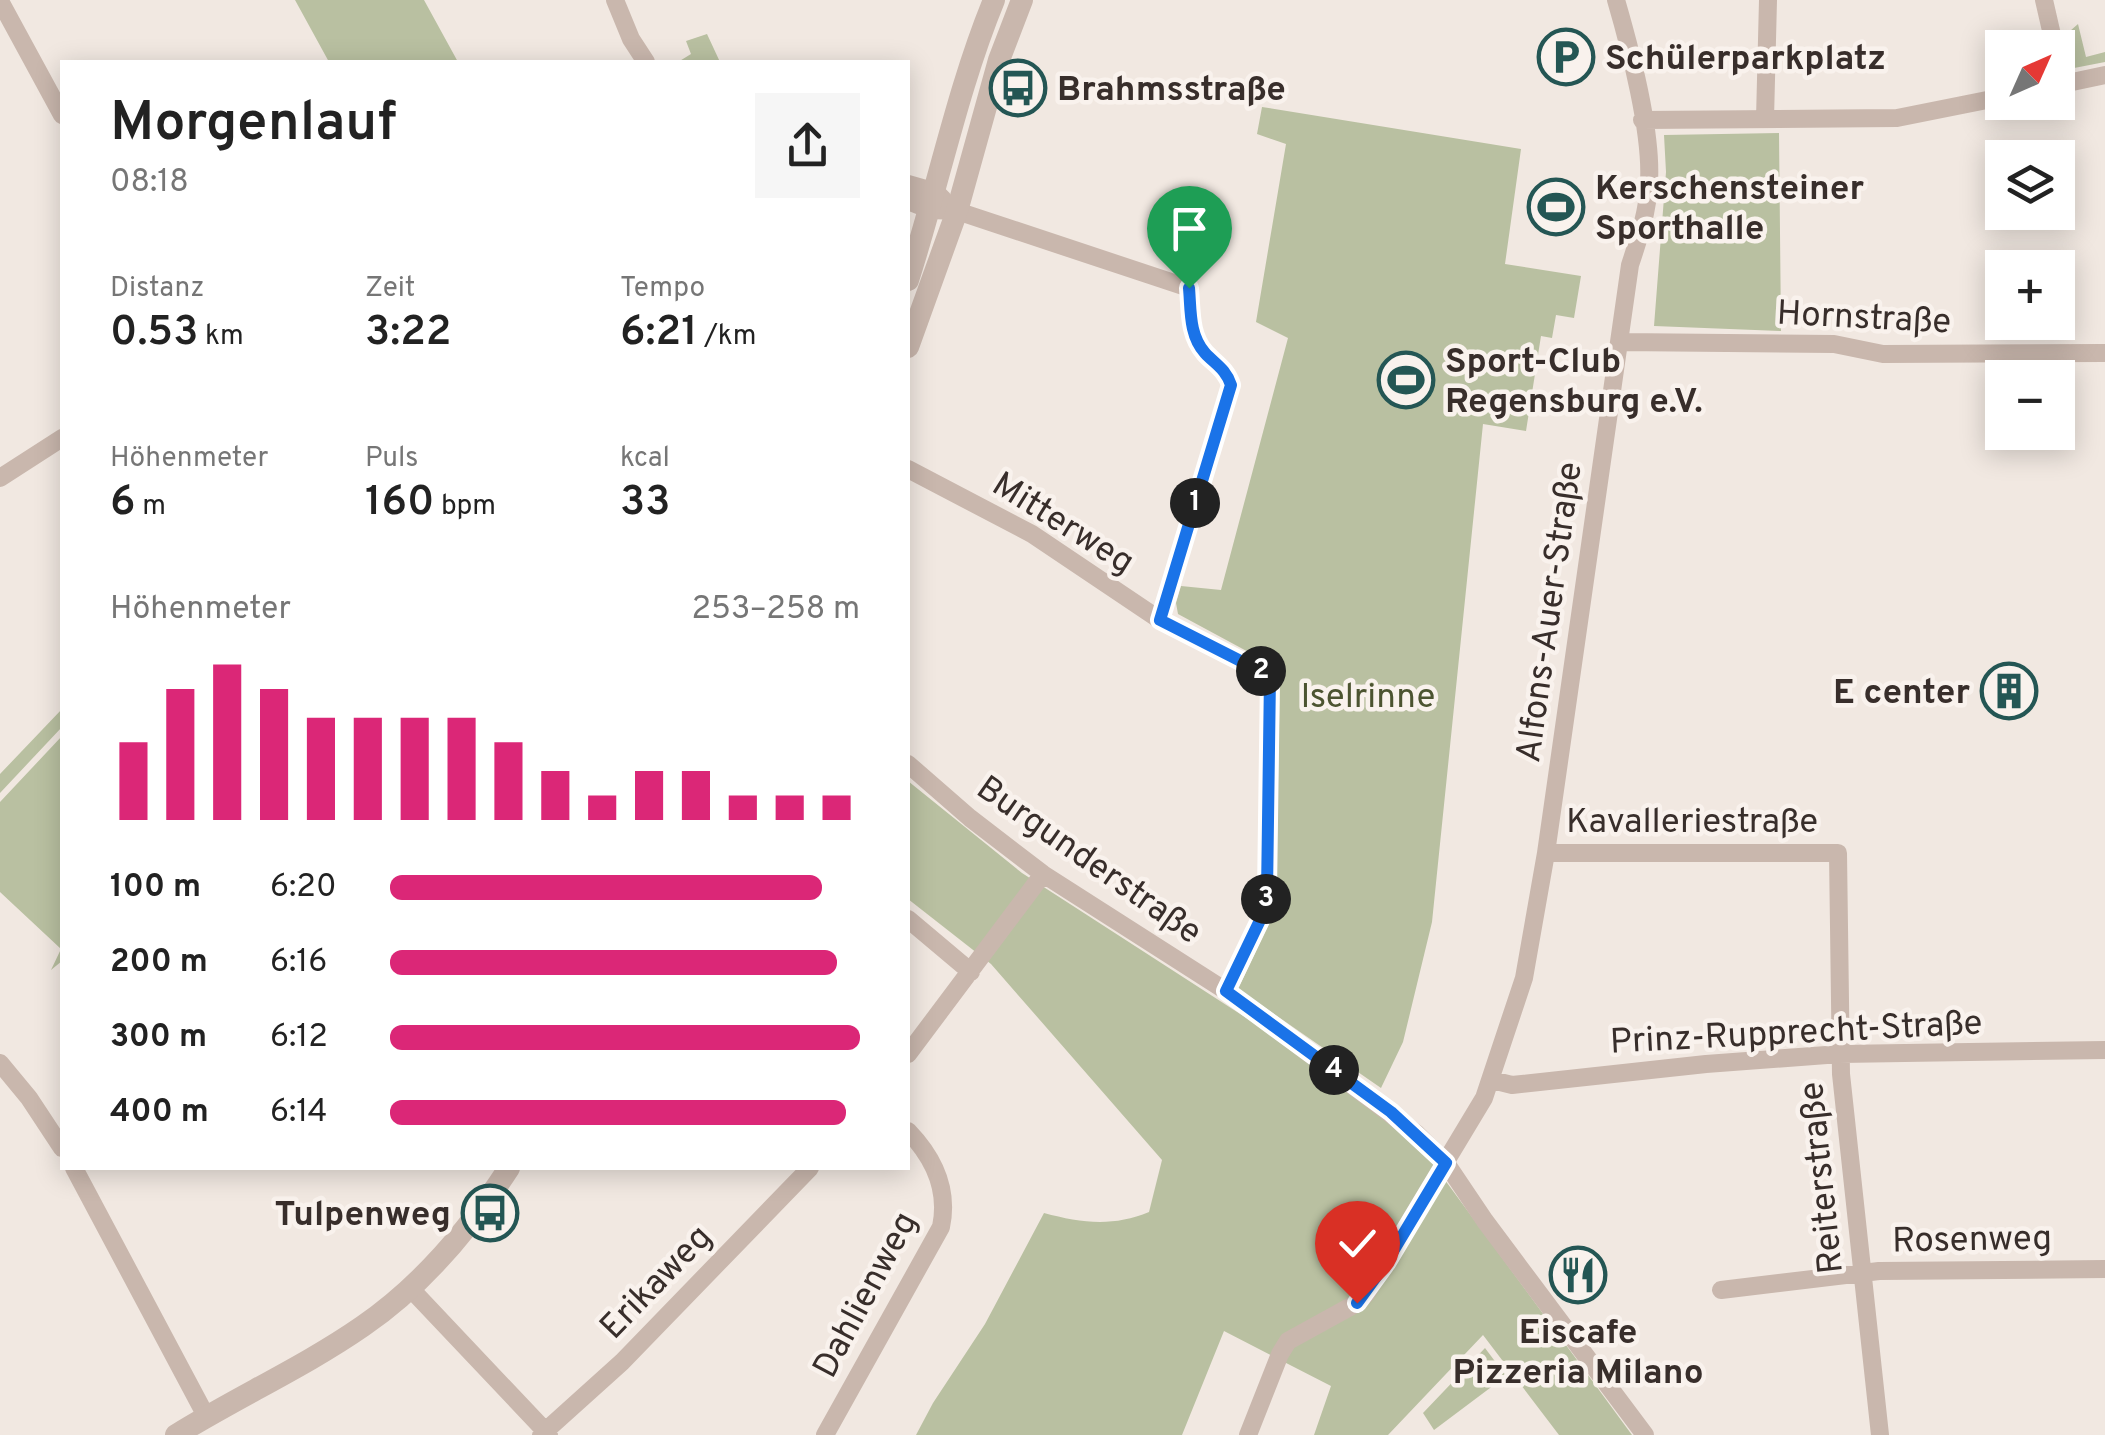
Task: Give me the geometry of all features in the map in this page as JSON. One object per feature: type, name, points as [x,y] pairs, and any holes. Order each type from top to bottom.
[{"type":"street","points":[[614,0],[645,60]]},
{"type":"street","points":[[910,274],[978,39],[994,0]]},
{"type":"street","points":[[910,342],[958,211],[999,60],[1022,0]]},
{"type":"street","name":"Alfons-Auer-Straße","points":[[1248,1435],[1288,1341],[1357,1303],[1366,1294],[1446,1163],[1492,1080],[1524,978],[1546,853],[1630,265],[1648,200],[1649,160],[1616,0]]},
{"type":"street","points":[[1765,118],[1768,0]]},
{"type":"street","points":[[2044,0],[2051,30]]},
{"type":"street","points":[[1,1],[60,110]]},
{"type":"street","points":[[2075,81],[2105,76]]},
{"type":"street","points":[[1642,120],[1898,118],[1985,100]]},
{"type":"street","points":[[910,185],[958,211],[1189,288],[1193,332],[1202,350],[1228,374],[1231,385],[1160,620]]},
{"type":"street","points":[[910,201],[933,201]]},
{"type":"street","name":"Hornstraße","points":[[1620,342],[1834,344],[1883,354],[2105,353]]},
{"type":"street","points":[[0,478],[60,439]]},
{"type":"street","name":"Mitterweg","points":[[910,470],[1032,534],[1160,620],[1270,676],[1267,893],[1263,914],[1226,991]]},
{"type":"street","name":"Burgunderstraße","points":[[910,766],[1043,874],[1226,991],[1391,1112],[1446,1163],[1645,1435]]},
{"type":"street","name":"Kavalleriestraße","points":[[1546,853],[1838,853]]},
{"type":"street","name":"Reiterstraße","points":[[1838,853],[1840,1054],[1880,1435]]},
{"type":"street","points":[[910,1051],[1043,874]]},
{"type":"street","points":[[910,921],[971,972]]},
{"type":"street","name":"Prinz-Rupprecht-Straße","points":[[1492,1080],[1512,1085],[1840,1054],[2105,1050]]},
{"type":"street","points":[[0,1063],[60,1145]]},
{"type":"street","name":"Dahlienweg","points":[[825,1435],[941,1227],[945,1210],[935,1166],[910,1134]]},
{"type":"street","points":[[75,1170],[206,1416]]},
{"type":"street","points":[[176,1435],[338,1342],[410,1288],[463,1232],[508,1170]]},
{"type":"street","name":"Erikaweg","points":[[545,1434],[622,1362],[808,1170]]},
{"type":"street","name":"Rosenweg","points":[[1721,1290],[1862,1272],[2105,1269]]},
{"type":"street","points":[[410,1288],[545,1434]]},
{"type":"green space","points":[[295,0],[424,0],[457,60],[328,60]]},
{"type":"green space","points":[[2078,24],[2086,57],[2105,52],[2105,62],[2075,68],[2075,30],[2071,30]]},
{"type":"green space","points":[[707,34],[719,60],[681,60],[691,54],[686,41]]},
{"type":"green space","name":"Iselrinne","points":[[1262,107],[1521,149],[1505,264],[1581,276],[1574,318],[1556,315],[1552,338],[1541,336],[1526,431],[1483,424],[1432,922],[1403,1042],[1381,1088],[1238,989],[1271,919],[1276,897],[1280,669],[1178,614],[1176,603],[1181,586],[1221,590],[1288,338],[1256,322],[1286,144],[1257,134]]},
{"type":"green space","points":[[1779,133],[1781,331],[1654,326],[1666,172],[1664,135]]},
{"type":"green space","points":[[60,711],[60,729],[0,793],[0,774]]},
{"type":"green space","points":[[60,738],[60,948],[0,892],[0,802]]},
{"type":"green space","points":[[910,783],[1022,873],[1282,1041],[1411,1139],[1632,1435],[1559,1435],[1483,1335],[1388,1435],[1314,1435],[1331,1386],[1224,1331],[1182,1435],[916,1435],[985,1324],[1044,1213],[1097,1222],[1149,1212],[1162,1160],[991,964],[910,901]]},
{"type":"green space","points":[[1485,1348],[1506,1376],[1434,1430],[1423,1413]]},
{"type":"place","name":"Schülerparkplatz","points":[[1566,57]]},
{"type":"place","name":"Brahmsstraße","points":[[1018,88]]},
{"type":"place","name":"Kerschensteiner Sporthalle","points":[[1556,207]]},
{"type":"place","name":"Sport-Club Regensburg e.V.","points":[[1406,380]]},
{"type":"place","name":"E center","points":[[2009,691]]},
{"type":"place","name":"Tulpenweg","points":[[490,1213]]},
{"type":"place","name":"Eiscafe Pizzeria Milano","points":[[1578,1275]]},
{"type":"route","points":[[1189,288],[1193,332],[1202,350],[1228,374],[1231,385],[1160,620],[1270,676],[1267,893],[1263,914],[1226,991],[1391,1112],[1446,1163],[1386,1263],[1357,1303]]}]
